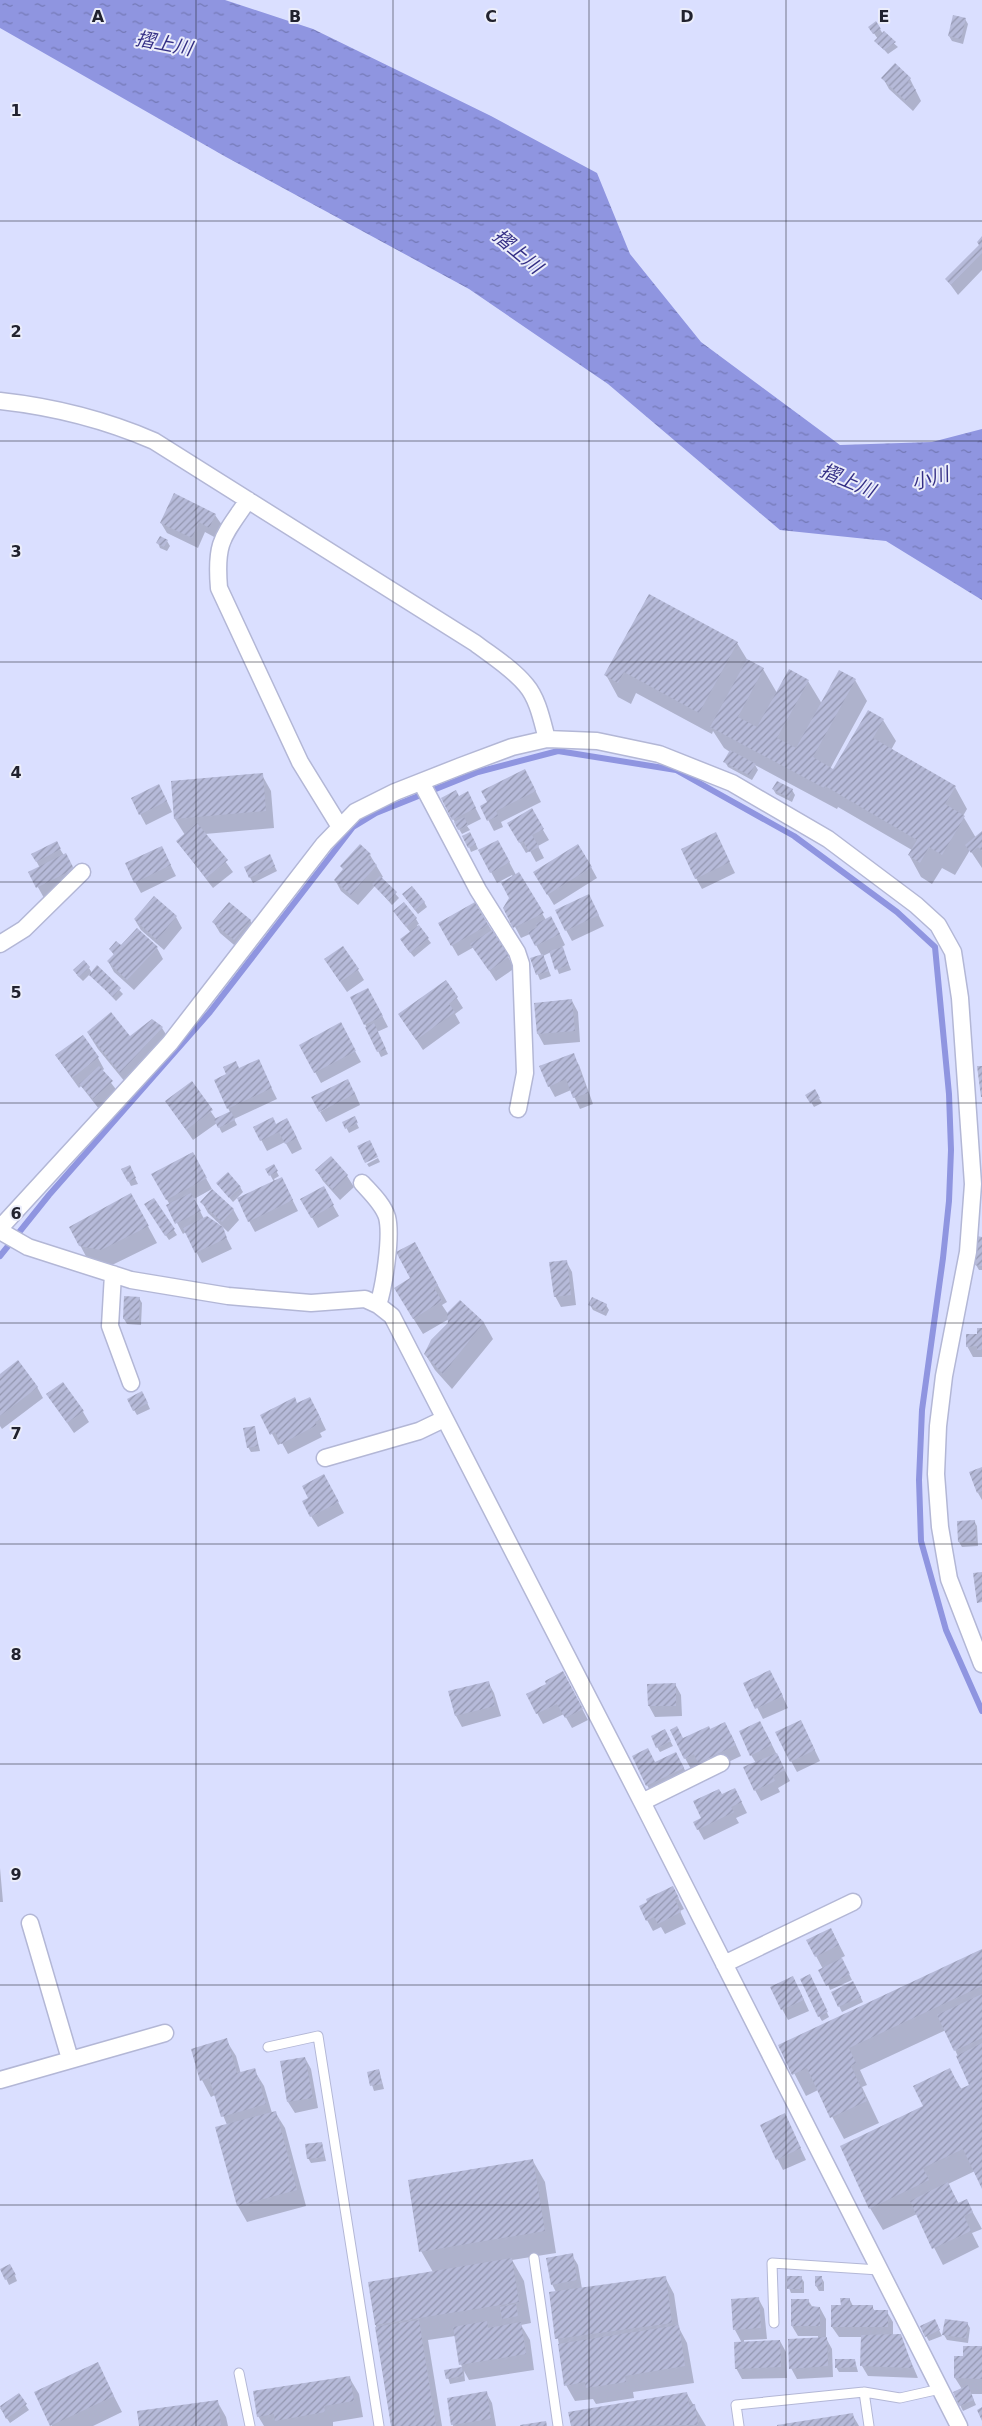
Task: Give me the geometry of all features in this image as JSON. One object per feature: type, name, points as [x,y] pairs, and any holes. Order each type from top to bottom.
[{"type":"street","points":[[0,401],[70,412],[116,424],[154,441],[475,643],[526,685],[537,704],[547,739]]},
{"type":"street","points":[[248,500],[222,539],[217,560],[219,588],[300,762],[340,827]]},
{"type":"street","points":[[959,2426],[642,1802],[392,1316],[378,1305],[365,1300],[311,1303],[228,1296],[132,1280],[28,1247],[2,1225],[170,1043],[324,844],[355,812],[424,789],[512,747],[547,739],[596,741],[659,754],[732,783],[828,839],[916,904],[938,925],[953,952],[975,1122],[973,1184],[968,1252],[944,1376],[938,1426],[936,1474],[940,1527],[949,1579],[981,1658]]},
{"type":"street","points":[[424,789],[478,890],[517,952],[521,964],[525,1073],[518,1109]]},
{"type":"street","points":[[0,944],[24,929],[82,872]]},
{"type":"street","points":[[362,1183],[383,1207],[388,1224],[383,1290],[378,1305]]},
{"type":"street","points":[[113,1274],[110,1326],[131,1384]]},
{"type":"street","points":[[325,1458],[420,1432],[444,1419]]},
{"type":"street","points":[[642,1802],[721,1762]]},
{"type":"street","points":[[724,1964],[853,1902]]},
{"type":"street","points":[[30,1923],[70,2060]]},
{"type":"street","points":[[0,2080],[165,2033]]},
{"type":"lane","points":[[268,2047],[318,2036],[379,2426]]},
{"type":"lane","points":[[534,2258],[558,2426]]},
{"type":"lane","points":[[774,2322],[772,2264],[879,2270]]},
{"type":"lane","points":[[240,2373],[250,2426]]},
{"type":"lane","points":[[739,2426],[736,2406],[864,2392],[900,2398],[940,2389]]},
{"type":"lane","points":[[864,2392],[868,2426]]},
{"type":"water","points":[[0,0],[225,0],[313,29],[491,116],[597,173],[630,254],[701,342],[840,445],[932,442],[982,429],[982,600],[886,541],[780,530],[608,384],[469,289],[226,157],[0,28]]},
{"type":"building","points":[[953,15],[966,18],[961,39],[948,36]]},
{"type":"building","points":[[876,21],[881,29],[873,34],[868,27]]},
{"type":"building","points":[[884,31],[896,42],[884,50],[874,41]]},
{"type":"building","points":[[895,63],[911,78],[908,82],[916,90],[906,101],[881,78]]},
{"type":"building","points":[[982,236],[982,253],[951,285],[945,279],[979,245],[977,242]]},
{"type":"building","points":[[174,493],[216,514],[209,528],[199,522],[192,538],[160,523]]},
{"type":"building","points":[[160,536],[168,540],[164,547],[156,543]]},
{"type":"building","points":[[649,594],[738,642],[699,713],[624,672],[618,683],[604,675]]},
{"type":"building","points":[[747,659],[764,668],[738,717],[757,727],[789,669],[809,680],[777,738],[796,748],[839,670],[856,679],[813,757],[833,769],[868,710],[884,719],[873,738],[956,786],[945,804],[965,816],[942,855],[929,847],[920,863],[908,855],[917,840],[825,786],[824,788],[710,727]]},
{"type":"building","points":[[730,750],[756,764],[749,775],[723,762]]},
{"type":"building","points":[[525,769],[536,791],[496,811],[498,816],[487,821],[480,806],[487,802],[481,791]]},
{"type":"building","points":[[263,773],[266,811],[174,819],[171,781]]},
{"type":"building","points":[[777,781],[793,789],[789,798],[772,789]]},
{"type":"building","points":[[159,784],[167,801],[139,815],[131,798]]},
{"type":"building","points":[[456,790],[459,796],[468,791],[476,808],[452,820],[441,798]]},
{"type":"building","points":[[532,808],[544,829],[532,835],[539,847],[529,852],[523,841],[519,843],[507,823]]},
{"type":"building","points":[[464,817],[468,825],[458,830],[454,822]]},
{"type":"building","points":[[197,823],[228,860],[206,878],[176,841]]},
{"type":"building","points":[[982,831],[982,851],[978,847],[971,853],[965,845]]},
{"type":"building","points":[[470,832],[476,844],[468,848],[462,836]]},
{"type":"building","points":[[716,832],[730,862],[695,879],[681,849]]},
{"type":"building","points":[[498,840],[510,862],[490,873],[478,850]]},
{"type":"building","points":[[57,841],[61,849],[36,862],[31,854]]},
{"type":"building","points":[[360,844],[371,854],[368,857],[377,865],[351,895],[334,880],[343,869],[340,866]]},
{"type":"building","points":[[578,844],[592,867],[547,895],[533,872]]},
{"type":"building","points":[[162,846],[171,865],[134,883],[125,863]]},
{"type":"building","points":[[66,853],[74,869],[36,888],[28,872]]},
{"type":"building","points":[[270,854],[275,866],[249,878],[244,867]]},
{"type":"building","points":[[519,872],[544,913],[513,928],[503,908],[509,898],[501,883]]},
{"type":"building","points":[[380,876],[397,892],[389,901],[372,884]]},
{"type":"building","points":[[412,886],[425,902],[415,910],[402,894]]},
{"type":"building","points":[[589,894],[599,915],[565,931],[555,910]]},
{"type":"building","points":[[154,896],[177,916],[157,940],[134,919]]},
{"type":"building","points":[[229,902],[251,920],[234,940],[212,922]]},
{"type":"building","points":[[404,902],[417,918],[406,927],[393,911]]},
{"type":"building","points":[[475,902],[488,925],[451,946],[438,923]]},
{"type":"building","points":[[551,916],[560,934],[535,946],[528,932],[537,927],[536,924]]},
{"type":"building","points":[[419,925],[429,938],[410,953],[400,939]]},
{"type":"building","points":[[137,928],[158,947],[127,980],[107,961],[114,954],[109,949],[116,941],[121,945]]},
{"type":"building","points":[[492,930],[510,956],[489,971],[470,944]]},
{"type":"building","points":[[343,946],[359,969],[340,982],[324,959]]},
{"type":"building","points":[[563,947],[569,965],[555,970],[549,951]]},
{"type":"building","points":[[543,954],[549,971],[536,975],[530,958]]},
{"type":"building","points":[[84,960],[90,967],[79,977],[73,970]]},
{"type":"building","points":[[97,965],[121,988],[113,997],[89,975]]},
{"type":"building","points":[[446,980],[458,997],[449,1004],[455,1012],[416,1040],[398,1014]]},
{"type":"building","points":[[368,988],[383,1016],[364,1025],[350,997]]},
{"type":"building","points":[[572,999],[575,1031],[537,1034],[534,1003]]},
{"type":"building","points":[[111,1012],[130,1036],[152,1019],[163,1027],[120,1073],[87,1032]]},
{"type":"building","points":[[341,1022],[356,1051],[314,1073],[299,1045]]},
{"type":"building","points":[[374,1023],[386,1049],[377,1052],[365,1027]]},
{"type":"building","points":[[83,1035],[99,1057],[72,1078],[55,1055]]},
{"type":"building","points":[[574,1053],[588,1093],[573,1098],[566,1079],[548,1087],[539,1066]]},
{"type":"building","points":[[259,1059],[272,1088],[227,1109],[214,1080],[226,1074],[223,1067],[236,1061],[239,1068]]},
{"type":"building","points":[[99,1066],[113,1081],[93,1099],[79,1084]]},
{"type":"building","points":[[977,1066],[982,1066],[982,1097],[981,1097]]},
{"type":"building","points":[[348,1079],[355,1094],[319,1112],[311,1097]]},
{"type":"building","points":[[192,1081],[213,1110],[186,1130],[165,1101]]},
{"type":"building","points":[[815,1089],[820,1098],[810,1103],[805,1095]]},
{"type":"building","points":[[231,1111],[235,1120],[218,1128],[214,1119]]},
{"type":"building","points":[[355,1116],[358,1123],[345,1129],[342,1122]]},
{"type":"building","points":[[273,1117],[276,1124],[287,1118],[297,1138],[285,1144],[279,1132],[260,1141],[253,1127]]},
{"type":"building","points":[[370,1140],[378,1157],[365,1163],[357,1146]]},
{"type":"building","points":[[193,1152],[207,1178],[166,1200],[151,1174]]},
{"type":"building","points":[[331,1156],[348,1175],[333,1190],[315,1170]]},
{"type":"building","points":[[274,1164],[278,1171],[269,1176],[265,1169]]},
{"type":"building","points":[[130,1165],[136,1178],[128,1182],[121,1169]]},
{"type":"building","points":[[228,1172],[241,1187],[229,1198],[216,1183]]},
{"type":"building","points":[[282,1177],[293,1200],[248,1222],[237,1198]]},
{"type":"building","points":[[324,1186],[334,1205],[311,1218],[300,1199]]},
{"type":"building","points":[[212,1189],[234,1209],[222,1222],[200,1202]]},
{"type":"building","points":[[131,1193],[149,1226],[101,1250],[79,1246],[69,1227]]},
{"type":"building","points":[[191,1193],[201,1211],[175,1224],[166,1205]]},
{"type":"building","points":[[154,1198],[175,1229],[165,1236],[144,1204]]},
{"type":"building","points":[[207,1216],[223,1227],[227,1238],[195,1253],[183,1228]]},
{"type":"building","points":[[977,1236],[982,1237],[982,1266],[974,1265]]},
{"type":"building","points":[[415,1242],[438,1285],[434,1288],[442,1301],[413,1319],[394,1288],[410,1278],[396,1252]]},
{"type":"building","points":[[567,1260],[571,1295],[554,1297],[549,1262]]},
{"type":"building","points":[[124,1296],[140,1297],[139,1320],[123,1319]]},
{"type":"building","points":[[592,1297],[607,1304],[604,1312],[588,1305]]},
{"type":"building","points":[[460,1300],[484,1322],[443,1374],[424,1354],[431,1340],[448,1323],[447,1313]]},
{"type":"building","points":[[977,1328],[982,1328],[982,1350],[977,1350],[977,1346],[966,1347],[966,1334],[977,1334]]},
{"type":"building","points":[[18,1360],[38,1387],[0,1416],[0,1374]]},
{"type":"building","points":[[63,1382],[84,1411],[67,1423],[46,1394]]},
{"type":"building","points":[[142,1391],[148,1403],[133,1411],[127,1399]]},
{"type":"building","points":[[295,1397],[297,1403],[310,1397],[321,1419],[315,1422],[317,1425],[281,1444],[275,1432],[270,1435],[260,1415]]},
{"type":"building","points":[[255,1426],[258,1446],[247,1448],[243,1428]]},
{"type":"building","points":[[982,1467],[982,1491],[977,1493],[969,1472]]},
{"type":"building","points":[[324,1474],[339,1502],[310,1517],[302,1501],[308,1498],[302,1486]]},
{"type":"building","points":[[975,1520],[976,1541],[958,1542],[957,1521]]},
{"type":"building","points":[[982,1572],[982,1602],[977,1603],[973,1573]]},
{"type":"building","points":[[770,1670],[783,1696],[755,1709],[743,1683]]},
{"type":"building","points":[[563,1671],[583,1709],[565,1718],[557,1704],[536,1714],[526,1694],[546,1684],[545,1681]]},
{"type":"building","points":[[489,1681],[495,1706],[455,1716],[448,1691]]},
{"type":"building","points":[[676,1683],[676,1706],[648,1706],[647,1684]]},
{"type":"building","points":[[801,1720],[815,1750],[790,1762],[775,1732]]},
{"type":"building","points":[[760,1721],[772,1745],[750,1756],[739,1731]]},
{"type":"building","points":[[725,1722],[736,1745],[698,1763],[694,1754],[684,1759],[670,1730],[677,1726],[683,1738],[709,1726],[710,1729]]},
{"type":"building","points":[[665,1729],[671,1741],[656,1748],[651,1736]]},
{"type":"building","points":[[648,1748],[655,1762],[676,1752],[684,1768],[646,1786],[632,1756]]},
{"type":"building","points":[[777,1753],[785,1770],[773,1776],[775,1781],[754,1791],[743,1767]]},
{"type":"building","points":[[735,1788],[742,1802],[731,1807],[734,1812],[697,1830],[693,1822],[701,1818],[693,1801],[719,1789],[722,1794]]},
{"type":"building","points":[[673,1886],[679,1898],[675,1900],[681,1912],[658,1924],[654,1917],[646,1921],[639,1906],[647,1902],[646,1899]]},
{"type":"building","points":[[831,1928],[839,1945],[815,1957],[806,1940]]},
{"type":"building","points":[[982,1949],[982,1986],[849,2048],[856,2063],[851,2066],[867,2101],[830,2118],[807,2068],[792,2075],[778,2045]]},
{"type":"building","points":[[842,1958],[850,1974],[826,1986],[818,1970]]},
{"type":"building","points":[[810,1974],[828,2012],[818,2017],[800,1979]]},
{"type":"building","points":[[793,1976],[804,2000],[781,2010],[770,1987]]},
{"type":"building","points":[[853,1981],[861,1997],[838,2007],[831,1992]]},
{"type":"building","points":[[982,1994],[982,2038],[954,2051],[937,2015]]},
{"type":"building","points":[[227,2038],[237,2073],[255,2068],[266,2104],[221,2117],[209,2078],[200,2081],[191,2049]]},
{"type":"building","points":[[982,2043],[982,2189],[963,2149],[923,2168],[929,2180],[869,2209],[840,2146],[923,2106],[913,2086],[950,2068],[960,2089],[969,2085],[956,2056]]},
{"type":"building","points":[[305,2057],[313,2098],[287,2102],[280,2061]]},
{"type":"building","points":[[379,2069],[382,2084],[370,2086],[367,2072]]},
{"type":"building","points":[[276,2111],[297,2190],[237,2206],[215,2127]]},
{"type":"building","points":[[785,2113],[801,2148],[776,2160],[760,2125]]},
{"type":"building","points":[[322,2142],[324,2157],[307,2159],[305,2144]]},
{"type":"building","points":[[533,2159],[545,2231],[419,2252],[408,2180]]},
{"type":"building","points":[[948,2182],[958,2203],[967,2199],[973,2212],[964,2216],[971,2231],[932,2249],[910,2201]]},
{"type":"building","points":[[573,2253],[577,2280],[551,2285],[546,2258]]},
{"type":"building","points":[[512,2258],[519,2302],[375,2325],[368,2282]]},
{"type":"building","points":[[10,2264],[16,2275],[5,2280],[0,2269]]},
{"type":"building","points":[[666,2276],[672,2323],[555,2339],[549,2292]]},
{"type":"building","points":[[787,2276],[802,2276],[802,2289],[787,2289]]},
{"type":"building","points":[[815,2276],[822,2276],[822,2287],[815,2286]]},
{"type":"building","points":[[759,2297],[761,2328],[733,2330],[731,2299]]},
{"type":"building","points":[[840,2298],[850,2298],[850,2305],[873,2305],[873,2310],[888,2310],[888,2327],[831,2327],[831,2305],[841,2305]]},
{"type":"building","points":[[791,2299],[809,2299],[809,2306],[820,2307],[820,2326],[791,2326]]},
{"type":"building","points":[[516,2304],[518,2316],[502,2319],[500,2307]]},
{"type":"building","points":[[935,2319],[940,2330],[925,2337],[920,2326]]},
{"type":"building","points":[[945,2319],[968,2322],[966,2338],[942,2335]]},
{"type":"building","points":[[419,2320],[436,2426],[391,2426],[375,2327]]},
{"type":"building","points":[[487,2321],[488,2328],[521,2322],[526,2354],[459,2365],[453,2327]]},
{"type":"building","points":[[679,2325],[685,2366],[625,2376],[626,2382],[586,2388],[585,2382],[564,2386],[558,2344]]},
{"type":"building","points":[[901,2334],[913,2368],[860,2366],[861,2335]]},
{"type":"building","points":[[827,2337],[828,2366],[789,2369],[788,2339]]},
{"type":"building","points":[[780,2340],[781,2367],[735,2369],[734,2342]]},
{"type":"building","points":[[963,2346],[982,2346],[982,2379],[954,2378],[954,2356],[963,2356]]},
{"type":"building","points":[[835,2359],[855,2359],[856,2367],[835,2368]]},
{"type":"building","points":[[98,2362],[114,2396],[50,2426],[34,2392]]},
{"type":"building","points":[[462,2367],[463,2376],[446,2379],[444,2370]]},
{"type":"building","points":[[350,2376],[354,2401],[324,2406],[325,2412],[275,2421],[274,2414],[257,2417],[253,2391]]},
{"type":"building","points":[[968,2385],[974,2400],[959,2406],[953,2392]]},
{"type":"building","points":[[487,2391],[491,2419],[451,2425],[447,2398]]},
{"type":"building","points":[[687,2392],[689,2405],[695,2404],[698,2425],[571,2426],[568,2412]]},
{"type":"building","points":[[19,2393],[27,2404],[6,2419],[0,2406]]},
{"type":"building","points":[[218,2400],[221,2426],[139,2426],[137,2411]]},
{"type":"building","points":[[982,2407],[982,2421],[977,2410]]},
{"type":"building","points":[[853,2413],[855,2426],[777,2426],[777,2425]]},
{"type":"building","points":[[546,2421],[547,2426],[520,2426],[520,2425]]},
{"type":"waterway","points":[[0,1256],[49,1195],[210,1012],[353,827],[376,813],[478,772],[558,751],[676,770],[794,836],[897,912],[935,947],[949,1094],[951,1150],[949,1201],[943,1258],[922,1410],[919,1480],[921,1541],[946,1630],[982,1711]]},
{"type":"water label","name":"摺上川","points":[[164,43]]},
{"type":"water label","name":"摺上川","points":[[518,251]]},
{"type":"water label","name":"小川","points":[[930,478]]},
{"type":"water label","name":"摺上川","points":[[848,480]]}]
